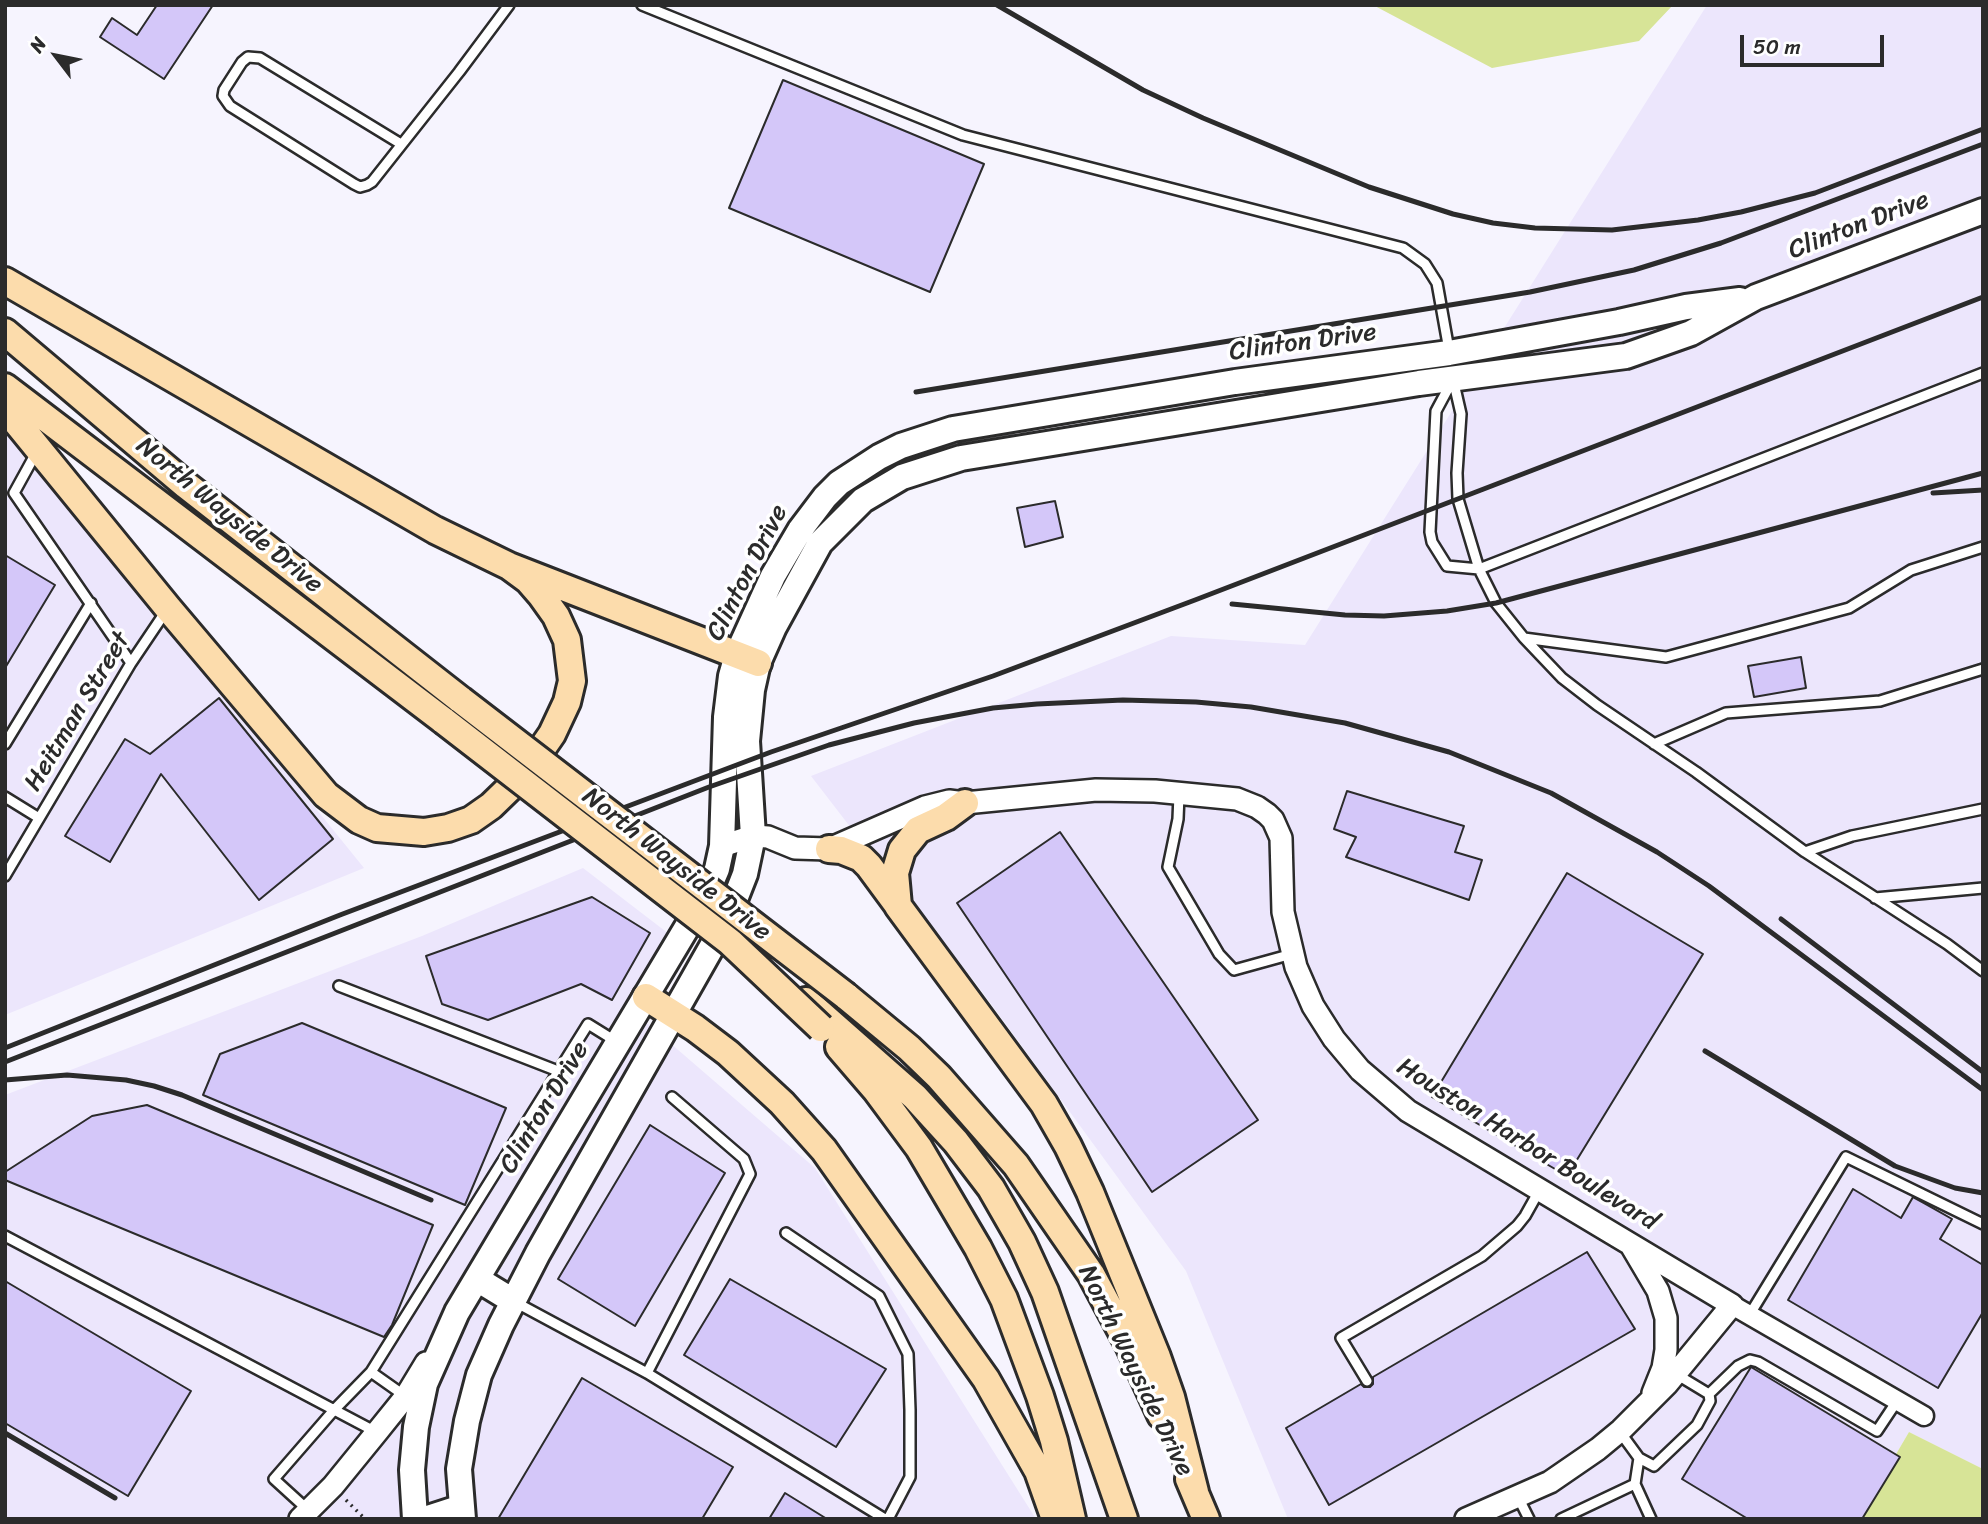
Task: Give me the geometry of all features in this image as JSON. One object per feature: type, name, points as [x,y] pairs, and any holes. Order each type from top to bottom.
[{"type":"main road","name":"Clinton Drive","points":[[415,1519],[412,1470],[416,1427],[413,1400],[425,1384],[457,1312],[705,897],[717,869],[722,846],[729,684],[774,627],[820,543],[863,500],[910,473],[961,458],[1240,411],[1626,356],[1691,334],[1756,298],[1983,211]]},
{"type":"main road","points":[[5,281],[435,530],[509,566],[748,659]]},
{"type":"main road","name":"Clinton Drive","points":[[425,1519],[463,1513],[459,1469],[467,1421],[479,1375],[513,1301],[727,920],[745,874],[753,836],[747,741],[752,690],[748,659],[774,576],[813,511],[839,483],[901,446],[953,429],[1235,382],[1449,353],[1686,307],[1756,298]]},
{"type":"main road","name":"North Wayside Drive","points":[[5,332],[186,485],[846,996],[909,1048],[939,1077],[991,1135],[1041,1199],[1091,1274],[1124,1335],[1206,1519]]},
{"type":"main road","points":[[1449,353],[1453,379]]},
{"type":"main road","name":"North Wayside Drive","points":[[5,387],[730,942],[825,1023],[912,1138],[978,1248],[1003,1299],[1029,1363],[1054,1441],[1072,1519]]},
{"type":"main road","points":[[5,408],[168,608],[326,795],[359,820],[377,828],[424,832],[471,820],[491,806],[525,773],[552,734],[567,702],[572,681],[567,640],[556,616],[541,595],[528,580],[509,566]]},
{"type":"main road","points":[[898,906],[895,873],[902,850],[918,830],[946,817],[965,803]]},
{"type":"main road","points":[[829,849],[841,850],[861,858],[869,866],[1044,1104],[1068,1146],[1090,1192],[1157,1357],[1171,1397],[1195,1493]]},
{"type":"main road","points":[[646,997],[728,1053],[757,1079],[824,1150],[986,1379],[1038,1471],[1055,1519]]},
{"type":"main road","points":[[825,1023],[900,1082],[937,1121],[974,1164],[1009,1217],[1045,1292],[1124,1519]]},
{"type":"main road","points":[[619,1043],[648,1061]]},
{"type":"main road","points":[[477,1279],[513,1301]]},
{"type":"street","name":"Houston Harbor Boulevard","points":[[753,836],[768,837],[795,848],[829,849],[925,807],[948,801],[965,803],[1096,790],[1179,793],[1237,799],[1257,807],[1273,820],[1281,838],[1282,901],[1292,954],[1308,996],[1346,1054],[1377,1086],[1408,1111],[1924,1416]]},
{"type":"street","points":[[722,846],[753,836]]},
{"type":"street","points":[[1629,1242],[1658,1291],[1667,1331],[1663,1368],[1647,1405]]},
{"type":"street","points":[[1466,1519],[1550,1482],[1619,1432],[1741,1309]]},
{"type":"street","points":[[305,1515],[333,1486],[377,1432],[413,1400]]},
{"type":"lane","points":[[401,144],[254,56],[242,62],[224,90],[223,96],[230,106],[360,187],[372,182],[509,5]]},
{"type":"lane","points":[[642,5],[963,135],[1403,248],[1425,264],[1437,283],[1449,353]]},
{"type":"lane","points":[[1453,379],[1436,411],[1430,532],[1432,542],[1447,566],[1479,569],[1983,373]]},
{"type":"lane","points":[[1453,379],[1461,414],[1458,499],[1479,569],[1496,603],[1524,638],[1562,678],[1597,705],[1696,772],[1805,852],[1947,944],[1983,971]]},
{"type":"lane","points":[[39,448],[14,493],[131,663]]},
{"type":"lane","points":[[1524,638],[1666,657],[1849,608],[1911,570],[1983,547]]},
{"type":"lane","points":[[5,744],[90,603]]},
{"type":"lane","name":"Heitman Street","points":[[5,876],[131,663],[168,608]]},
{"type":"lane","points":[[1654,744],[1726,713],[1880,701],[1983,669]]},
{"type":"lane","points":[[1179,793],[1178,819],[1168,867],[1219,954],[1234,970],[1292,954]]},
{"type":"lane","points":[[5,797],[39,818]]},
{"type":"lane","points":[[1805,852],[1852,836],[1983,809]]},
{"type":"lane","points":[[1875,898],[1983,888]]},
{"type":"lane","points":[[340,986],[558,1071]]},
{"type":"lane","points":[[305,1515],[274,1479],[371,1372],[587,1024],[619,1043]]},
{"type":"lane","points":[[647,1373],[750,1174],[744,1159],[672,1097]]},
{"type":"lane","points":[[1741,1309],[1846,1157],[1983,1224]]},
{"type":"lane","points":[[1367,1381],[1341,1338],[1482,1256],[1517,1226],[1540,1189]]},
{"type":"lane","points":[[513,1301],[647,1373],[886,1519],[909,1477],[908,1354],[879,1296],[786,1233]]},
{"type":"lane","points":[[5,1237],[377,1432]]},
{"type":"lane","points":[[1709,1394],[1738,1366],[1750,1360],[1758,1362],[1877,1431],[1897,1401]]},
{"type":"lane","points":[[371,1372],[413,1400]]},
{"type":"lane","points":[[1676,1374],[1709,1394]]},
{"type":"lane","points":[[1619,1432],[1639,1458],[1654,1466],[1697,1425],[1710,1401],[1709,1394]]},
{"type":"lane","points":[[1639,1458],[1635,1484],[1651,1519]]},
{"type":"lane","points":[[1561,1519],[1635,1484]]},
{"type":"lane","points":[[1518,1497],[1529,1519]]},
{"type":"path","points":[[338,1491],[365,1519]]},
{"type":"shaded area","points":[[1707,5],[1983,5],[1983,1469],[1909,1432],[1858,1519],[1288,1519],[1186,1271],[975,982],[898,889],[811,776],[1171,636],[1305,645]]},
{"type":"shaded area","points":[[5,429],[17,439],[364,868],[5,1015]]},
{"type":"shaded area","points":[[583,868],[669,934],[626,1005],[815,1168],[1036,1519],[5,1519],[5,1095],[422,936]]},
{"type":"green space","points":[[1373,5],[1673,5],[1639,41],[1492,68]]},
{"type":"green space","points":[[1909,1432],[1983,1469],[1983,1519],[1858,1519]]},
{"type":"building","points":[[157,5],[213,5],[164,79],[100,37],[112,18],[137,35]]},
{"type":"building","points":[[783,80],[984,164],[930,292],[729,208]]},
{"type":"building","points":[[1055,501],[1063,537],[1025,547],[1017,508]]},
{"type":"building","points":[[5,555],[55,585],[5,668]]},
{"type":"building","points":[[1801,657],[1806,688],[1754,697],[1748,666]]},
{"type":"building","points":[[219,698],[333,839],[259,900],[161,774],[110,862],[65,836],[125,739],[150,754]]},
{"type":"building","points":[[1347,791],[1464,826],[1455,852],[1482,860],[1469,900],[1346,857],[1356,837],[1334,829]]},
{"type":"building","points":[[1060,832],[1258,1120],[1152,1192],[957,903]]},
{"type":"building","points":[[1567,873],[1703,954],[1567,1176],[1432,1097]]},
{"type":"building","points":[[592,897],[650,933],[612,1000],[581,984],[488,1020],[442,1004],[426,956]]},
{"type":"building","points":[[302,1023],[506,1108],[465,1205],[203,1095],[220,1054]]},
{"type":"building","points":[[147,1105],[433,1225],[392,1325],[384,1337],[5,1180],[5,1172],[92,1116]]},
{"type":"building","points":[[650,1125],[725,1173],[635,1326],[558,1279]]},
{"type":"building","points":[[1853,1189],[1901,1218],[1913,1197],[1952,1219],[1940,1239],[1983,1265],[1983,1312],[1938,1388],[1788,1300]]},
{"type":"building","points":[[1587,1252],[1635,1329],[1329,1505],[1286,1428],[1361,1384],[1370,1387],[1373,1377]]},
{"type":"building","points":[[730,1279],[886,1369],[836,1447],[684,1355]]},
{"type":"building","points":[[5,1281],[191,1391],[128,1496],[5,1423]]},
{"type":"building","points":[[1751,1367],[1900,1457],[1862,1519],[1748,1519],[1682,1479]]},
{"type":"building","points":[[582,1378],[733,1467],[702,1519],[498,1519]]},
{"type":"building","points":[[785,1493],[827,1519],[769,1519]]},
{"type":"railway","points":[[997,5],[1143,90],[1203,118],[1369,187],[1453,214],[1493,223],[1535,228],[1612,230],[1741,212],[1815,193],[1983,129]]},
{"type":"railway","points":[[916,392],[1530,292],[1634,270],[1721,243],[1983,144]]},
{"type":"railway","points":[[5,1048],[340,915],[771,752],[993,676],[1983,297]]},
{"type":"railway","points":[[1232,604],[1384,616],[1447,611],[1496,603],[1983,473]]},
{"type":"railway","points":[[1933,493],[1983,490]]},
{"type":"railway","points":[[5,1062],[709,787],[829,745],[914,723],[993,708],[1123,700],[1251,707],[1345,723],[1449,752],[1551,793],[1657,852],[1709,886],[1983,1090]]},
{"type":"railway","points":[[1781,919],[1983,1072]]},
{"type":"railway","points":[[1705,1051],[1895,1166],[1955,1188],[1983,1193]]},
{"type":"railway","points":[[5,1080],[67,1075],[126,1080],[154,1086],[182,1095],[431,1200]]},
{"type":"railway","points":[[5,1433],[115,1498]]}]
